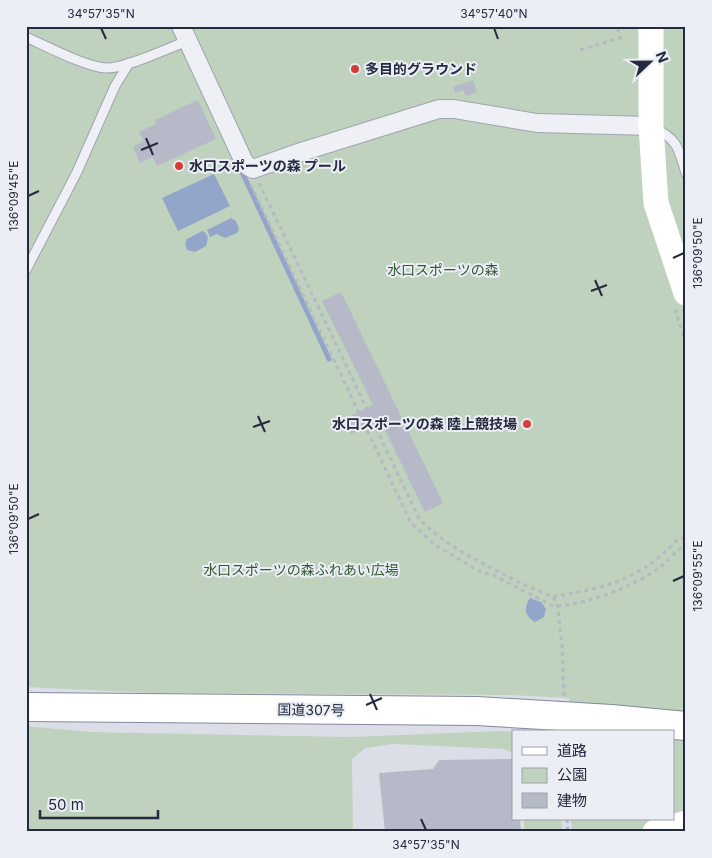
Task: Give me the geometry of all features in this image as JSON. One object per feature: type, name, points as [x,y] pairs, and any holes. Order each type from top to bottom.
[{"type":"highway","name":"国道307号","points":[[26,707],[477,711],[611,719],[686,726]]},
{"type":"street","points":[[651,26],[651,126],[656,203],[680,300]]},
{"type":"street","points":[[184,33],[245,164],[257,175],[304,151],[439,109],[454,109],[537,123],[651,126]]},
{"type":"street","points":[[654,832],[686,823]]},
{"type":"lane","points":[[26,38],[91,65],[108,68],[129,63],[184,33]]},
{"type":"lane","points":[[26,270],[77,172],[114,86],[129,63]]},
{"type":"lane","points":[[651,126],[668,135],[676,144],[686,173]]},
{"type":"path","points":[[580,50],[620,38],[617,26]]},
{"type":"path","points":[[257,175],[246,173],[411,523],[422,535],[436,546],[481,572],[493,575],[553,606],[563,606],[594,598],[635,583],[657,570],[675,553],[686,546]]},
{"type":"path","points":[[257,175],[419,518],[440,538],[497,571],[538,592],[553,597],[591,590],[625,579],[660,558],[679,538],[686,538]]},
{"type":"path","points":[[257,175],[261,186]]},
{"type":"path","points":[[680,300],[686,343]]},
{"type":"path","points":[[553,597],[557,602],[561,637],[564,697]]},
{"type":"green space","name":"水口スポーツの森","points":[[26,26],[686,26],[686,832],[630,832],[629,830],[616,832],[572,832],[571,820],[674,820],[674,730],[568,730],[569,698],[510,695],[151,693],[26,687]]},
{"type":"green space","points":[[26,726],[89,732],[351,737],[512,732],[512,753],[504,749],[394,744],[365,748],[352,759],[353,832],[26,832]]},
{"type":"green space","points":[[524,820],[561,820],[562,832],[524,832]]},
{"type":"water","points":[[214,174],[230,206],[178,231],[162,198]]},
{"type":"water","points":[[231,218],[236,221],[239,229],[237,233],[225,238],[217,234],[210,237],[207,230]]},
{"type":"water","points":[[202,231],[205,232],[208,238],[206,246],[195,252],[187,250],[185,244],[187,239]]},
{"type":"water","points":[[530,598],[541,602],[546,609],[544,617],[535,622],[526,612],[526,605]]},
{"type":"building","points":[[473,80],[477,92],[466,96],[463,90],[455,93],[453,87]]},
{"type":"building","points":[[198,100],[216,139],[157,166],[153,157],[140,163],[133,147],[144,141],[139,132],[156,124],[155,120]]},
{"type":"building","points":[[341,292],[443,503],[425,512],[380,420],[351,434],[344,419],[373,405],[322,301]]},
{"type":"building","points":[[512,759],[512,820],[520,820],[521,832],[385,832],[379,773],[433,769],[439,760]]},
{"type":"waterway","points":[[242,172],[329,359]]},
{"type":"place","name":"多目的グラウンド","points":[[355,69]]},
{"type":"place","name":"水口スポーツの森 プール","points":[[179,166]]},
{"type":"place","name":"水口スポーツの森 陸上競技場","points":[[527,424]]},
{"type":"park label","name":"水口スポーツの森ふれあい広場","points":[[301,570]]}]
